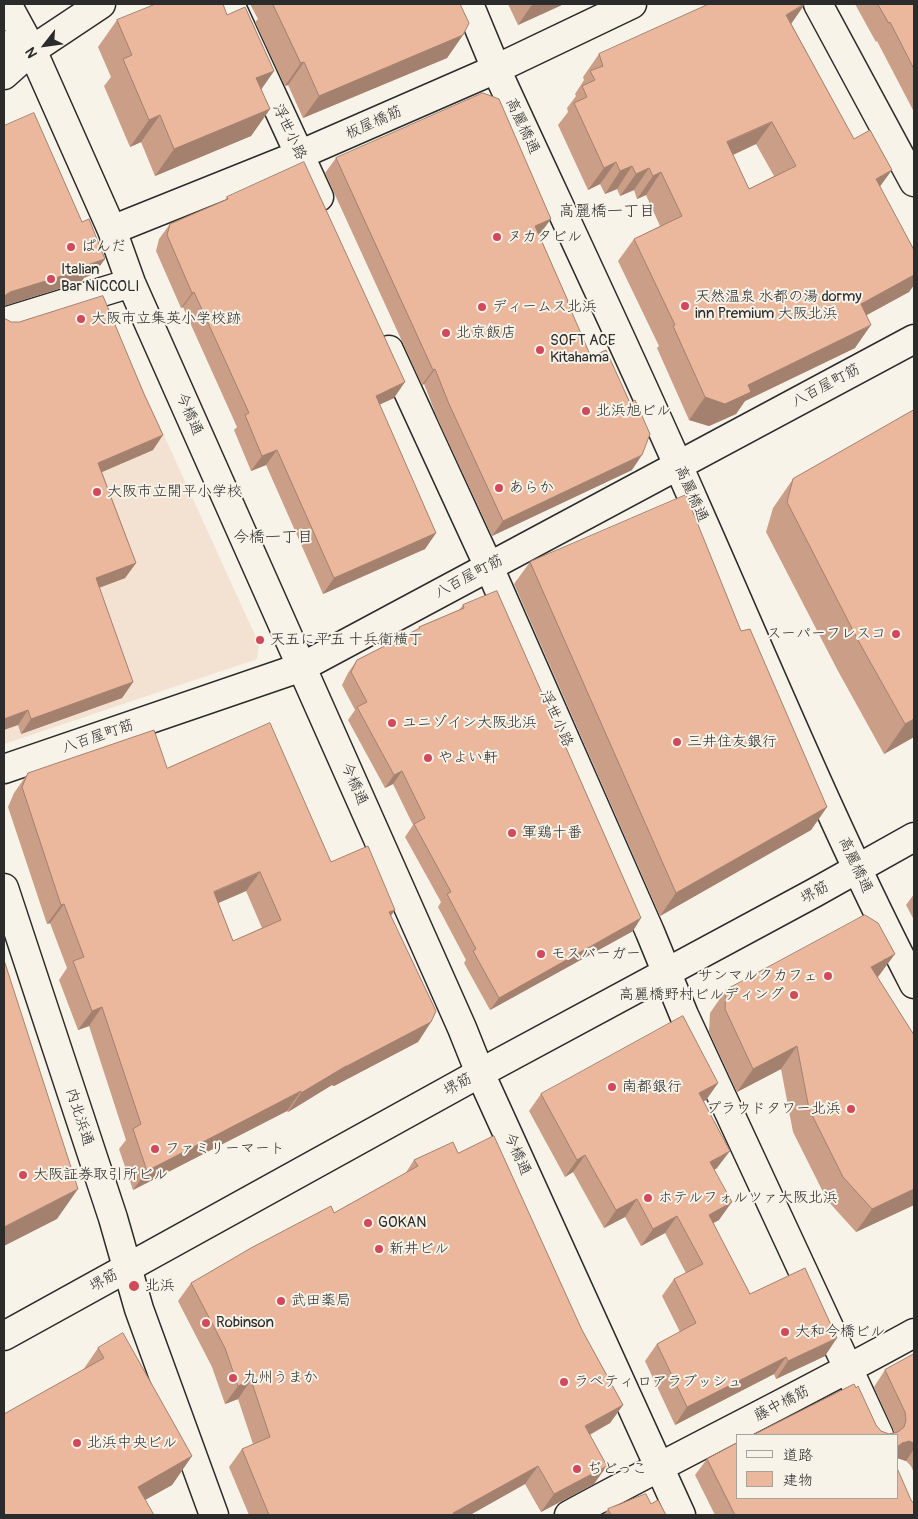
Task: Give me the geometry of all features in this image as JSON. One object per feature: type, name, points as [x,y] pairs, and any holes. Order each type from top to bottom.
[{"type":"street","name":"今橋通","points":[[6,4],[32,50],[112,230],[131,283],[462,1028],[480,1073],[681,1515]]},
{"type":"street","points":[[4,76],[32,50],[101,4]]},
{"type":"street","name":"浮世小路","points":[[230,4],[328,218]]},
{"type":"street","name":"高麗橋通","points":[[469,4],[496,69],[678,465],[857,870],[914,984]]},
{"type":"street","name":"板屋橋筋","points":[[112,230],[299,155],[496,69],[632,4]]},
{"type":"street","points":[[818,4],[914,182]]},
{"type":"street","points":[[4,45],[32,50]]},
{"type":"street","points":[[4,322],[131,283]]},
{"type":"street","name":"浮世小路","points":[[378,325],[489,567],[667,972],[684,1015],[879,1434]]},
{"type":"street","name":"八百屋町筋","points":[[4,769],[302,667],[914,339]]},
{"type":"street","name":"堺筋","points":[[4,1336],[480,1073],[914,838]]},
{"type":"street","name":"内北浜通","points":[[4,888],[113,1218],[139,1309],[214,1515]]},
{"type":"street","name":"藤中橋筋","points":[[569,1515],[658,1467],[848,1370],[914,1333]]},
{"type":"shaded area","name":"大阪市立開平小学校","points":[[106,308],[259,644],[257,659],[4,744],[4,339]]},
{"type":"building","points":[[156,4],[223,4],[227,15],[245,7],[274,71],[256,78],[270,109],[174,149],[160,115],[149,120],[123,59],[132,55],[117,20]]},
{"type":"building","points":[[273,4],[460,4],[469,23],[463,35],[319,96],[304,62],[301,63]]},
{"type":"building","points":[[709,4],[804,4],[786,15],[854,139],[870,130],[892,170],[876,179],[914,250],[914,275],[861,304],[871,325],[748,385],[751,392],[725,404],[705,397],[673,326],[675,325],[634,239],[682,216],[661,172],[653,176],[649,168],[636,174],[632,166],[620,171],[616,162],[604,168],[574,103],[587,97],[582,86],[595,80],[590,71],[603,66],[599,54]],"holes":[[[772,122],[796,166],[749,189],[727,142]]]},
{"type":"building","points":[[878,4],[914,4],[914,69],[890,22]]},
{"type":"building","points":[[483,93],[499,99],[551,219],[535,226],[591,357],[606,350],[630,403],[635,400],[650,434],[642,455],[503,521],[449,404],[435,369],[433,370],[336,158]]},
{"type":"building","points":[[34,113],[82,222],[89,219],[105,259],[90,264],[91,267],[10,292],[4,296],[4,126]]},
{"type":"building","points":[[304,162],[405,382],[376,396],[436,533],[334,578],[277,450],[262,456],[245,415],[249,413],[194,292],[192,293],[167,235],[170,224],[228,199],[227,197]]},
{"type":"building","name":"大阪市立開平小学校","points":[[103,296],[163,435],[98,463],[136,563],[96,578],[133,682],[31,719],[28,710],[4,719],[4,318],[11,322],[19,322]]},
{"type":"building","points":[[914,410],[914,719],[905,724],[859,642],[787,502],[793,479]]},
{"type":"building","name":"三井住友銀行","points":[[686,495],[741,631],[750,629],[827,807],[676,893],[530,562]]},
{"type":"building","points":[[497,591],[641,918],[499,998],[473,951],[476,949],[447,894],[451,892],[414,824],[425,818],[402,771],[394,775],[357,707],[367,702],[351,672],[357,660],[419,627],[464,608],[463,605]]},
{"type":"building","points":[[270,723],[331,862],[368,846],[395,910],[389,912],[436,1011],[431,1022],[346,1066],[301,1093],[301,1091],[147,1171],[133,1129],[141,1124],[102,1007],[92,1011],[73,961],[84,957],[64,904],[61,905],[22,787],[28,773],[154,730],[167,768]],"holes":[[[260,872],[281,920],[233,941],[214,892]]]},
{"type":"building","points":[[865,915],[878,923],[895,954],[871,967],[914,1035],[914,1189],[872,1209],[843,1177],[809,1109],[797,1046],[753,1069],[725,1009],[726,990]]},
{"type":"building","points":[[4,960],[78,1189],[4,1227]]},
{"type":"building","points":[[683,1016],[718,1083],[699,1093],[730,1151],[710,1162],[732,1202],[709,1215],[750,1294],[805,1268],[837,1338],[788,1361],[786,1357],[687,1407],[657,1344],[696,1323],[674,1279],[703,1264],[677,1216],[653,1229],[637,1199],[616,1210],[585,1155],[577,1160],[541,1094]]},
{"type":"building","points":[[494,1136],[582,1330],[623,1405],[585,1426],[607,1466],[554,1494],[538,1466],[453,1513],[454,1515],[269,1515],[242,1449],[270,1437],[251,1380],[238,1386],[225,1348],[191,1283],[251,1248],[331,1206],[334,1213],[418,1166],[414,1160],[453,1142],[458,1153]]},
{"type":"building","name":"北浜中央ビル","points":[[123,1333],[192,1456],[138,1487],[154,1515],[4,1515],[4,1414],[104,1358],[98,1348]]},
{"type":"building","points":[[914,1354],[914,1443],[909,1441],[898,1446],[898,1434],[889,1434],[898,1432],[904,1427],[906,1420],[905,1412],[885,1370]]},
{"type":"building","points":[[854,1384],[856,1388],[858,1386],[876,1425],[881,1431],[889,1434],[755,1434]]},
{"type":"building","points":[[736,1444],[736,1499],[898,1499],[898,1470],[914,1504],[914,1515],[735,1515],[707,1459]]},
{"type":"building","points":[[646,1494],[651,1504],[658,1500],[666,1515],[611,1515],[608,1509]]},
{"type":"place","name":"ヌカタビル","points":[[497,237]]},
{"type":"place","name":"ぱんだ","points":[[71,247]]},
{"type":"place","name":"Italian Bar NICCOLI","points":[[51,279]]},
{"type":"place","name":"天然温泉 水都の湯 dormy inn Premium 大阪北浜","points":[[685,306]]},
{"type":"place","name":"ディームス北浜","points":[[482,307]]},
{"type":"place","name":"大阪市立集英小学校跡","points":[[81,319]]},
{"type":"place","name":"北京飯店","points":[[446,333]]},
{"type":"place","name":"SOFT ACE Kitahama","points":[[540,350]]},
{"type":"place","name":"北浜旭ビル","points":[[586,411]]},
{"type":"place","name":"あらか","points":[[499,488]]},
{"type":"place","name":"大阪市立開平小学校","points":[[97,492]]},
{"type":"place","name":"スーパーフレスコ","points":[[896,634]]},
{"type":"place","name":"天五に平五 十兵衛横丁","points":[[260,640]]},
{"type":"place","name":"ユニゾイン大阪北浜","points":[[392,723]]},
{"type":"place","name":"三井住友銀行","points":[[677,742]]},
{"type":"place","name":"やよい軒","points":[[428,758]]},
{"type":"place","name":"軍鶏十番","points":[[512,833]]},
{"type":"place","name":"モスバーガー","points":[[541,954]]},
{"type":"place","name":"サンマルクカフェ","points":[[828,976]]},
{"type":"place","name":"高麗橋野村ビルディング","points":[[794,995]]},
{"type":"place","name":"南都銀行","points":[[612,1087]]},
{"type":"place","name":"プラウドタワー北浜","points":[[851,1109]]},
{"type":"place","name":"ファミリーマート","points":[[155,1149]]},
{"type":"place","name":"大阪証券取引所ビル","points":[[23,1175]]},
{"type":"place","name":"ホテルフォルツァ大阪北浜","points":[[648,1198]]},
{"type":"place","name":"GOKAN","points":[[368,1223]]},
{"type":"place","name":"新井ビル","points":[[379,1249]]},
{"type":"place","name":"北浜","points":[[134,1286]]},
{"type":"place","name":"武田薬局","points":[[281,1301]]},
{"type":"place","name":"Robinson","points":[[206,1323]]},
{"type":"place","name":"大和今橋ビル","points":[[785,1332]]},
{"type":"place","name":"九州うまか","points":[[233,1378]]},
{"type":"place","name":"ラペティ ロアラブッシュ","points":[[564,1382]]},
{"type":"place","name":"北浜中央ビル","points":[[77,1443]]},
{"type":"place","name":"ぢどっこ","points":[[577,1469]]},
{"type":"district","name":"高麗橋一丁目","points":[[607,212]]},
{"type":"district","name":"今橋一丁目","points":[[273,538]]}]
